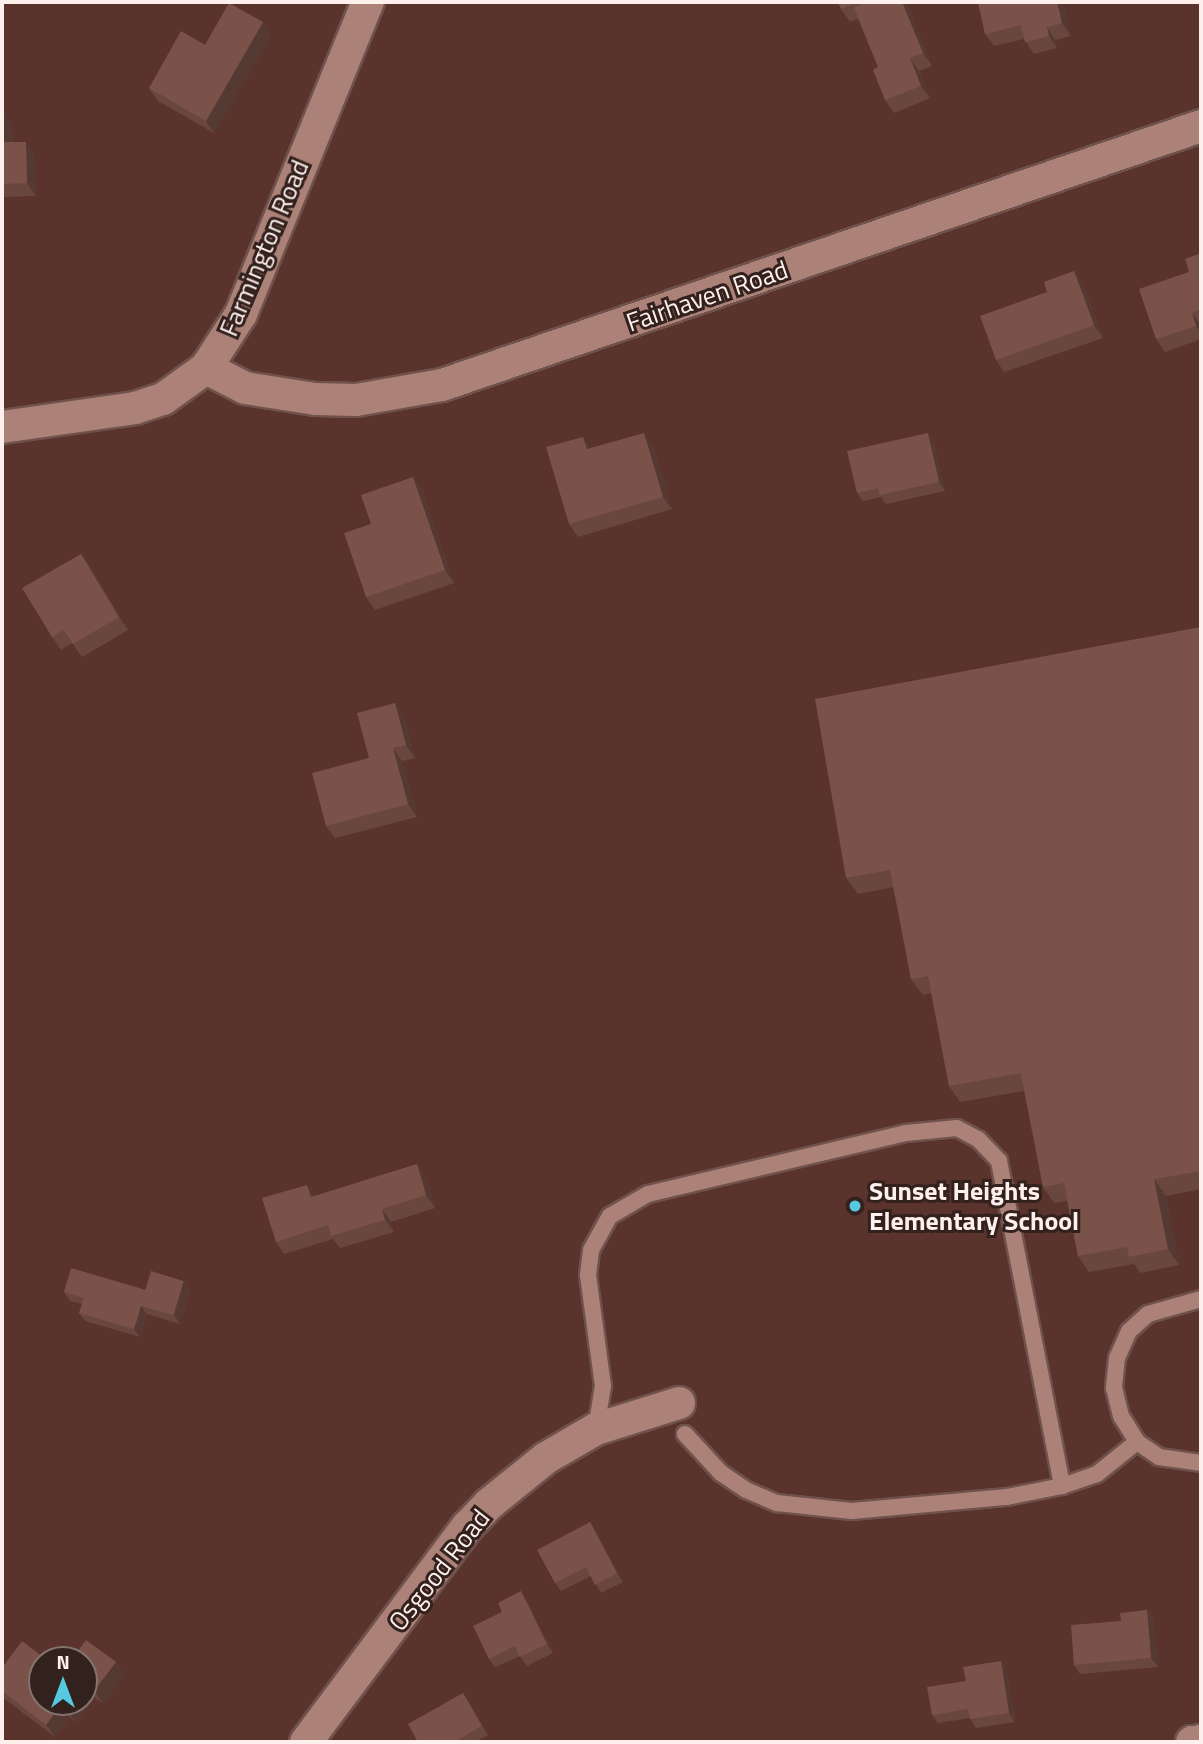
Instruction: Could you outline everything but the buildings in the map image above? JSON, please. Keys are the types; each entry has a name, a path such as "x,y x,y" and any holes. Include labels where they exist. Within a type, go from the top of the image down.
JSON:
{"street":[{"name":"Farmington Road","path":"2,427 135,408 163,399 206,368 241,314 368,2"},
{"name":"Fairhaven Road","path":"206,368 245,387 315,399 356,400 442,385 1201,126"},
{"name":"Osgood Road","path":"306,1742 467,1527 545,1458 596,1429 679,1403"},
{"path":"1192,1742 1201,1741"}],"lane":[{"path":"596,1429 603,1386 588,1275 598,1232 610,1216 648,1194 927,1129 957,1128 978,1139 999,1161 1062,1486"},
{"path":"1201,1299 1149,1314 1129,1332 1121,1349 1114,1388 1121,1416 1137,1441 1159,1457 1201,1463"},
{"path":"685,1434 721,1473 746,1490 777,1503 812,1510 915,1507 1062,1486 1097,1474 1137,1441"}],"place":[{"name":"Sunset Heights Elementary School","path":"855,1206"}]}
